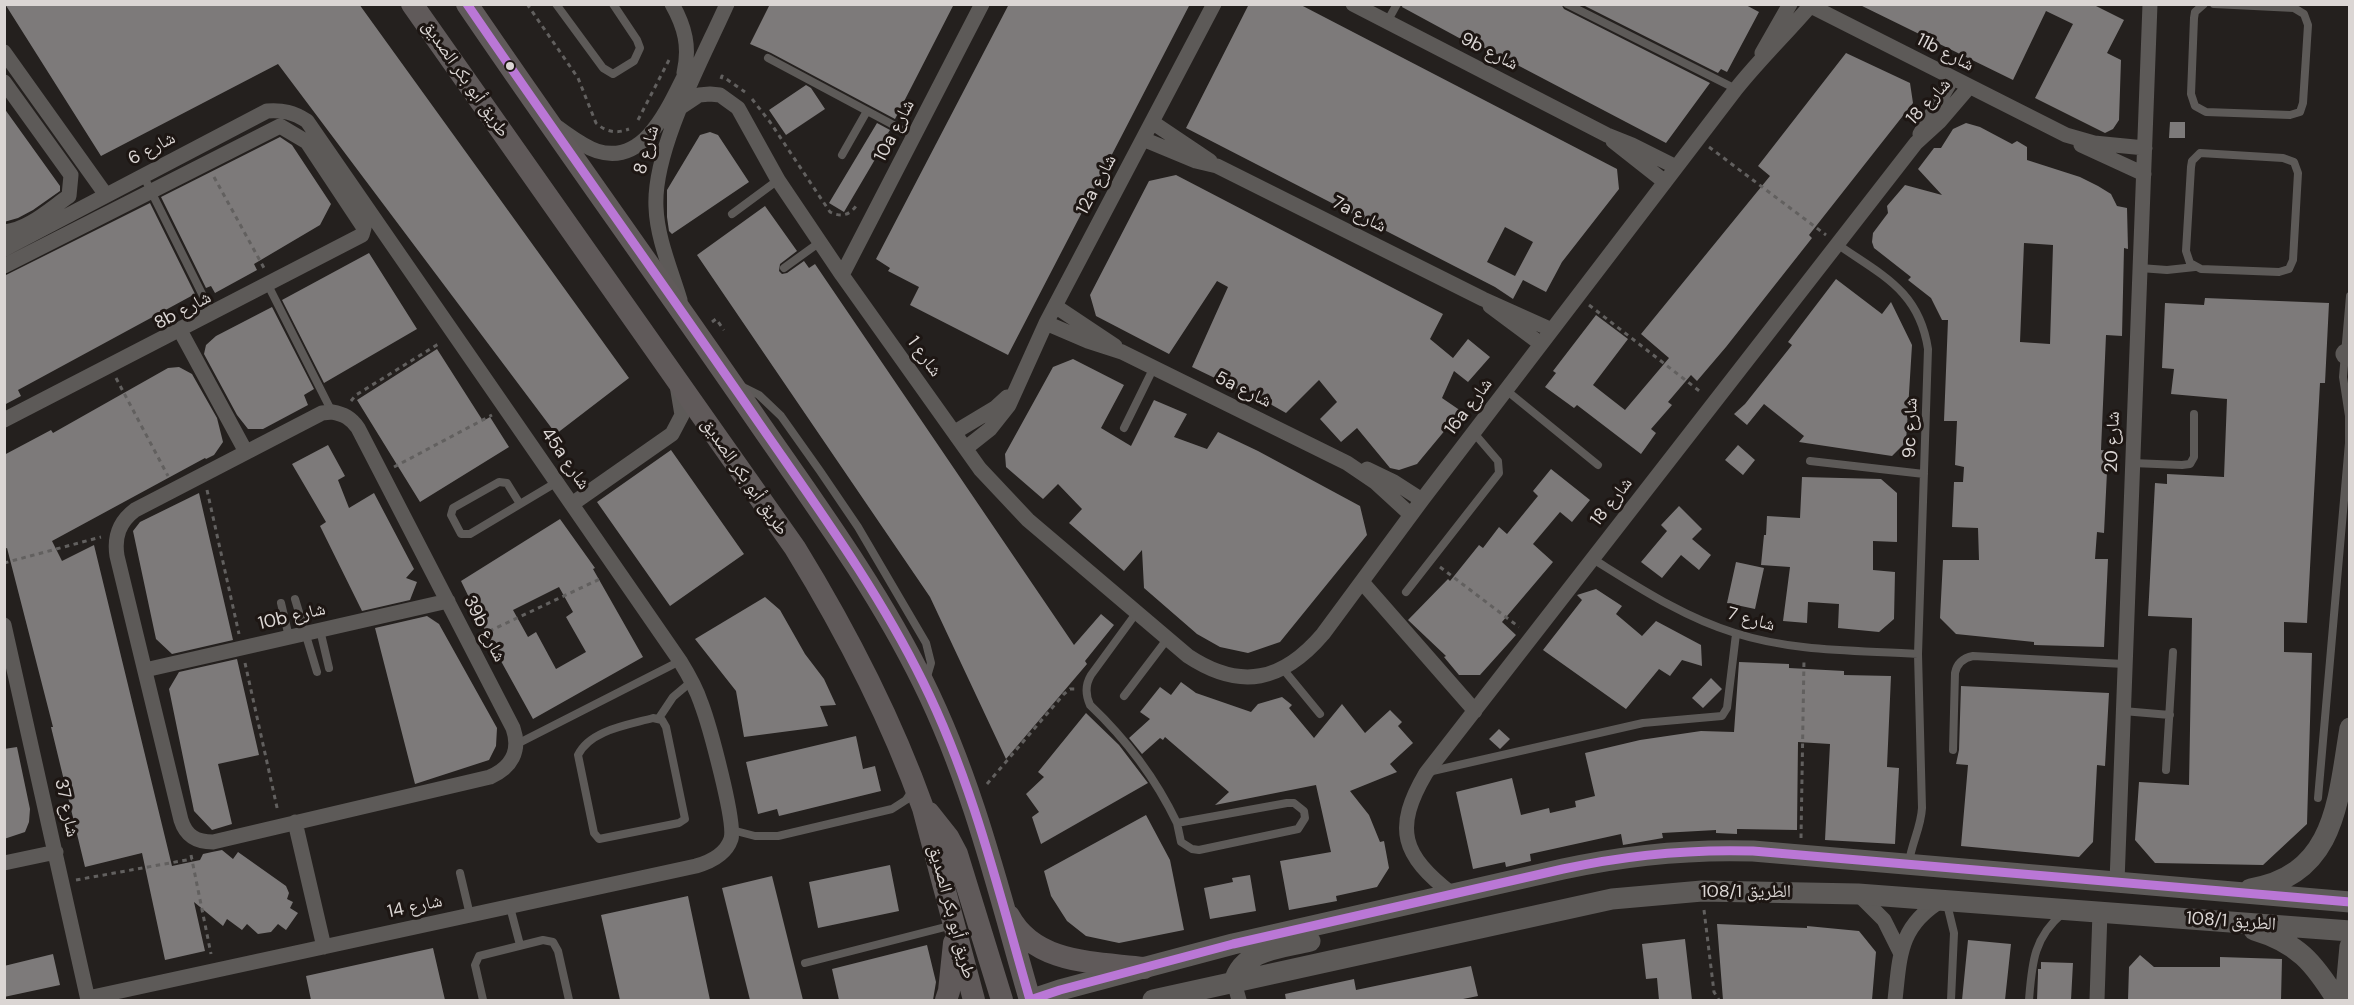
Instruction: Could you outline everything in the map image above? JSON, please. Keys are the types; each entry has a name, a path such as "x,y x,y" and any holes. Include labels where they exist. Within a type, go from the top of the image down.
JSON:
{"main road":[{"name":"طريق أبو بكر الصديق","path":"412,4 795,548 825,596 877,696 915,785 974,1000"},
{"path":"466,4 684,314 862,573 895,627 950,742 973,802 1030,1000"},
{"path":"923,808 943,830 957,854 1002,1000"},
{"path":"1001,898 1011,920 1025,938 1044,950 1065,958 1144,968"},
{"path":"946,1000 950,991 955,927"}],"street":[{"path":"672,4 681,19 687,38 688,56 683,78"},
{"name":"شارع 8","path":"547,121 596,150 611,153 626,151 640,144 652,134 725,4"},
{"name":"شارع 8","path":"684,314 658,226 655,193 657,176 681,107 725,4"},
{"name":"10a شارع","path":"842,275 982,4"},
{"name":"12a شارع","path":"966,448 997,422 1009,405 1046,323 1214,4"},
{"name":"9b شارع","path":"1353,4 1607,135 1676,167"},
{"name":"16a شارع","path":"1168,638 1206,668 1231,676 1258,676 1283,669 1306,654 1758,61 1790,4"},
{"name":"شارع 20","path":"2117,882 2150,4"},
{"name":"16a شارع","path":"1758,61 1781,40 1809,5"},
{"name":"11b شارع","path":"1809,5 2066,135 2100,155 2144,174"},
{"path":"4,52 106,195"},
{"name":"شارع 18","path":"1916,143 1929,116 1953,79"},
{"path":"4,82 70,175 69,196 30,223 13,231 4,232"},
{"name":"شارع 18","path":"1452,894 1423,870 1413,854 1408,836 1407,818 1411,800 1426,773 1916,143 1939,122 1969,87"},
{"name":"شارع 1","path":"681,107 699,95 720,95 730,100 738,108 778,180 842,275 995,486 1020,512 1168,638"},
{"name":"شارع 6","path":"4,249 267,111 281,110 295,113 307,121 316,133"},
{"name":"7a شارع","path":"1152,122 1194,148 1217,166 1483,299 1552,330"},
{"path":"4,266 280,126 307,142 363,228 362,235 270,284"},
{"name":"45a شارع","path":"316,133 692,681 707,724 732,830"},
{"name":"9b شارع","path":"1607,135 1627,154 1665,182"},
{"name":"11b شارع","path":"2066,135 2094,143 2145,148"},
{"name":"7a شارع","path":"1143,139 1196,161 1217,166"},
{"name":"8b شارع","path":"4,429 270,284 381,227"},
{"name":"7a شارع","path":"1483,299 1504,318 1541,344"},
{"name":"5a شارع","path":"1055,306 1100,334 1122,352"},
{"path":"4,420 213,315"},
{"name":"5a شارع","path":"1046,323 1088,341 1122,352 1154,367 1347,463 1389,479 1422,500"},
{"path":"182,334 246,452"},
{"path":"572,504 672,434 682,415 677,382"},
{"name":"12a شارع","path":"955,432 995,408 1017,385"},
{"path":"338,413 322,413 135,510 128,516 118,532 117,556 182,820 189,835 204,842 213,842 490,777 501,773 509,765 515,755 516,744"},
{"name":"39b شارع","path":"338,413 352,419 358,428 513,728 516,744"},
{"name":"5a شارع","path":"1347,463 1375,482 1411,515"},
{"path":"1362,582 1474,711"},
{"name":"10b شارع","path":"145,670 448,602"},
{"name":"شارع 37","path":"4,625 88,999"},
{"path":"2232,892 2275,883 2295,872 2312,858 2324,841 2333,821 2349,728"},
{"path":"295,822 324,947"},
{"name":"شارع 14","path":"88,999 707,863 725,849 731,840 732,830"},
{"name":"108/1 الطريق","path":"1030,1000 1233,944 1610,859 1658,853 1753,850 2349,902"},
{"path":"4,863 56,852"},
{"name":"108/1 الطريق","path":"1152,1000 1237,991 1612,899 1702,891 1858,894 2349,931"},
{"path":"1858,894 1884,920 1900,952"},
{"path":"1895,1000 1900,952 1905,936 1927,909 1943,900"},
{"path":"1237,991 1237,972 1251,957 1345,932 1359,926 1384,909"},
{"path":"2097,1000 2100,912"},
{"path":"2227,922 2259,932 2292,947 2307,957 2317,968 2337,1000"},
{"path":"2345,1000 2349,946"}],"lane":[{"path":"556,4 603,68 613,74 634,60 640,48 613,4"},
{"path":"1387,22 1397,4"},
{"path":"1567,4 1736,89"},
{"path":"2199,5 2194,18 2192,94 2195,106 2206,112 2290,116 2300,112 2303,103 2308,25 2304,14 2294,8 2214,4"},
{"path":"768,58 914,136"},
{"path":"842,155 867,111"},
{"path":"2140,268 2168,270 2195,267 2279,272 2289,269 2293,260 2298,173 2294,162 2283,158 2206,153 2195,156 2191,167 2186,251 2190,263 2195,267"},
{"path":"143,175 213,315"},
{"path":"732,214 778,180"},
{"path":"784,268 820,242"},
{"name":"9c شارع","path":"1837,244 1898,287 1910,300 1919,314 1928,349 1918,654 1922,808 1909,864"},
{"path":"270,284 338,413"},
{"path":"2318,798 2349,443 2349,416 2343,390 2348,355 2349,297"},
{"path":"1124,428 1154,367"},
{"path":"1506,390 1598,465"},
{"path":"2132,463 2190,464 2194,457 2194,414"},
{"path":"1406,592 1499,473 1498,461 1474,433"},
{"path":"1810,461 1924,474"},
{"path":"520,504 507,483 499,482 453,508 451,515 461,534 467,535 520,504 557,482"},
{"name":"شارع 7","path":"1593,559 1673,608 1736,634 1804,648 1918,654"},
{"path":"295,599 317,672"},
{"path":"281,603 289,637"},
{"path":"1137,612 1091,675 1085,690 1090,705 1116,730 1150,774 1176,823 1181,842 1186,847 1199,850 1292,831 1298,829 1305,818 1300,806 1287,803 1176,823"},
{"path":"320,630 328,668"},
{"path":"1426,773 1643,723 1722,716 1727,708 1736,634"},
{"path":"1124,696 1168,638"},
{"path":"2166,770 2173,652"},
{"path":"1953,750 1955,673 1962,659 1973,656 2124,664"},
{"path":"516,744 680,661"},
{"path":"1283,669 1320,714"},
{"path":"659,718 673,697 692,681"},
{"path":"2122,711 2170,715"},
{"path":"653,717 659,718 666,727 685,819 679,823 599,839 594,833 579,767 580,751 602,733 653,717"},
{"path":"732,830 755,836 778,836 892,809 906,800 915,785"},
{"path":"460,873 470,915"},
{"path":"1943,900 1954,933 1951,1000"},
{"path":"510,907 520,945"},
{"path":"2029,1000 2033,960 2038,945 2055,920 2066,910"},
{"path":"805,963 955,927"},
{"path":"483,1000 476,960 484,954 543,940 553,942 558,951 569,1000"}],"path":[{"path":"1698,138 1837,244"},
{"path":"207,163 270,284"},
{"path":"1578,297 1714,403"},
{"path":"716,319 724,330"},
{"path":"338,413 356,395 455,334"},
{"path":"113,371 175,490"},
{"path":"382,473 505,407"},
{"path":"4,562 118,532"},
{"path":"1431,560 1532,637"},
{"path":"468,641 618,570"},
{"path":"1801,855 1804,648"},
{"path":"973,802 1064,694 1070,689 1085,690"},
{"path":"189,835 215,971"},
{"path":"63,883 192,859"},
{"path":"1702,891 1714,992 1719,1000"}],"building":[{"path":"5,4 359,4 629,378 556,434 278,64 101,156"},
{"path":"770,4 954,4 895,119 750,44"},
{"path":"1009,4 1190,4 1008,355 910,305 919,287 888,271 890,268 876,259"},
{"path":"1249,4 1299,4 1617,169 1619,189 1562,262 1546,292 1523,280 1513,299 1495,287 1186,128","holes":["1505,227 1533,242 1515,276 1487,262"]},
{"path":"1403,4 1561,4 1564,9 1710,83 1666,143 1462,36 1461,39 1402,7"},
{"path":"1581,4 1744,4 1759,12 1727,72 1721,69 1718,73"},
{"path":"1858,4 2092,4 2124,20 2107,53 2121,60 2119,120 2113,129 2105,133 2035,98 2073,24 2046,11 2013,80"},
{"path":"1846,53 1910,83 1913,103 1809,235 1812,238 1726,347 1697,381 1691,375 1668,402 1672,405 1651,429 1656,433 1641,454 1577,405 1574,408 1545,387 1556,373 1553,371 1596,315 1628,339 1593,385 1625,410 1669,358 1641,334 1770,176 1758,166"},
{"path":"806,85 811,88 825,109 786,135 769,110"},
{"path":"4,108 60,186 60,191 33,210 4,222"},
{"path":"2170,122 2185,122 2185,138 2169,138"},
{"path":"877,123 890,130 888,133 890,134 844,212 829,203"},
{"path":"1966,123 1980,127 2012,144 2017,141 2027,147 2027,160 2080,177 2111,194 2117,206 2127,208 2128,249 2124,248 2122,336 2106,335 2101,450 2108,451 2104,533 2097,532 2095,559 2108,559 2104,647 2034,645 2034,642 1956,634 1940,618 1943,560 1979,560 1978,528 1952,527 1954,482 1963,482 1964,467 1955,465 1957,421 1944,421 1948,320 1942,320 1931,298 1908,280 1911,277 1874,248 1872,242 1873,233 1888,213 1887,206 1905,185 1942,195 1918,169 1934,148 1941,148 1953,129","holes":["2024,243 2053,245 2050,344 2020,342"]},
{"path":"710,132 718,135 749,182 672,234 669,231 667,217 667,190 700,135"},
{"path":"280,137 292,145 331,204 320,225 254,264 257,270 215,293 211,286 206,288 161,197"},
{"path":"1176,175 1443,314 1430,339 1453,358 1468,339 1490,357 1468,382 1454,371 1442,398 1461,411 1417,464 1399,470 1390,468 1357,428 1341,442 1320,419 1337,402 1319,380 1286,413 1249,392 1248,394 1192,367 1228,287 1217,281 1169,354 1096,316 1090,295 1149,181"},
{"path":"150,203 195,294 18,390 21,396 4,405 4,276"},
{"path":"765,206 797,251 780,264 779,271 782,274 787,273 804,261 809,268 815,264 1074,645 1101,614 1114,625 1085,661 1087,664 1006,759 930,597 697,255"},
{"path":"369,253 417,329 324,383 282,300"},
{"path":"1836,279 1882,314 1891,302 1912,345 1906,442 1892,456 1799,442 1804,436 1764,404 1747,425 1734,414 1745,404 1792,345 1788,342"},
{"path":"2205,298 2329,303 2325,383 2320,383 2307,623 2284,622 2284,652 2312,653 2307,824 2263,865 2155,863 2135,840 2139,782 2189,785 2192,618 2148,616 2155,483 2167,484 2167,474 2224,477 2227,399 2171,394 2174,369 2162,368 2165,303 2204,305"},
{"path":"272,307 314,389 304,395 308,405 263,429 248,429 237,415 204,354 206,345 216,336"},
{"path":"437,349 483,421 490,417 509,447 420,502 357,400"},
{"path":"1073,359 1124,385 1101,428 1131,446 1154,400 1187,414 1174,437 1207,449 1218,432 1360,506 1367,535 1280,642 1248,653 1220,647 1197,634 1144,588 1142,550 1124,571 1069,523 1082,509 1058,484 1043,499 1006,467 1005,454 1053,367"},
{"path":"179,367 192,374 217,418 223,442 214,455 52,541 62,561 94,545 172,866 200,860 203,854 222,850 233,859 238,852 286,886 289,893 287,899 293,902 290,908 298,913 286,930 278,924 271,932 258,934 247,924 242,930 227,919 223,926 194,902 205,951 165,960 142,853 85,867 51,727 53,727 7,548 4,549 4,455 51,430 53,433 168,368"},
{"path":"328,445 345,476 338,480 349,508 374,493 414,569 406,578 417,582 410,600 362,611 320,526 326,522 292,464"},
{"path":"1738,445 1755,460 1743,475 1725,460"},
{"path":"671,450 744,554 670,606 597,502"},
{"path":"1551,469 1590,500 1572,522 1560,512 1533,544 1553,562 1502,622 1516,635 1480,675 1459,675 1444,657 1446,656 1408,620 1448,579 1450,581 1479,545 1483,548 1499,527 1507,534 1538,496 1533,491"},
{"path":"1802,477 1881,479 1897,493 1897,542 1873,541 1873,570 1895,572 1894,619 1879,632 1838,628 1839,604 1808,602 1807,623 1783,621 1790,567 1761,565 1764,535 1766,535 1767,516 1800,518"},
{"path":"199,493 233,640 172,654 156,639 133,531 140,522"},
{"path":"1679,506 1702,529 1692,539 1711,555 1699,570 1681,555 1662,578 1641,562 1667,531 1661,525"},
{"path":"560,519 595,568 593,569 643,657 533,719 491,643 461,581","holes":["559,587 573,612 566,617 586,652 556,669 536,632 528,637 513,610"]},
{"path":"1736,562 1764,568 1755,609 1727,603"},
{"path":"1596,589 1622,606 1616,614 1642,636 1656,621 1701,645 1702,666 1682,660 1670,676 1659,669 1626,709 1543,650 1582,600 1577,595"},
{"path":"765,597 780,610 805,654 824,679 836,705 820,706 828,726 744,737 736,691 695,639"},
{"path":"427,616 439,624 497,728 496,746 489,760 415,784 375,628"},
{"path":"237,659 259,755 218,764 232,824 212,830 194,811 169,689 179,672"},
{"path":"1739,662 1789,664 1789,668 1844,671 1844,675 1891,676 1887,767 1899,768 1895,844 1825,840 1830,744 1798,742 1797,830 1737,829 1737,834 1716,833 1716,830 1662,833 1663,838 1623,845 1621,834 1530,854 1531,861 1506,867 1505,862 1473,869 1456,792 1512,778 1521,815 1549,808 1550,813 1576,807 1575,801 1595,796 1585,753 1640,740 1701,731 1734,732"},
{"path":"1711,678 1722,689 1703,708 1692,698"},
{"path":"1181,682 1196,693 1251,712 1258,704 1282,697 1292,705 1289,708 1314,738 1342,704 1365,733 1390,710 1402,722 1398,726 1413,743 1390,764 1397,772 1350,791 1369,815 1380,842 1384,841 1389,868 1377,887 1336,896 1337,901 1289,910 1280,861 1331,852 1316,785 1215,805 1229,792 1165,737 1163,740 1160,738 1142,754 1129,738 1150,719 1140,712 1160,687 1171,695"},
{"path":"1961,686 2109,693 2105,766 2097,765 2093,842 2079,857 1961,846 1968,765 1956,764 1959,750"},
{"path":"1086,713 1119,745 1148,783 1041,844 1032,817 1039,812 1026,794 1044,777 1038,772"},
{"path":"1499,729 1510,739 1500,749 1489,739"},
{"path":"856,736 863,769 875,766 881,791 779,816 777,809 758,814 746,762"},
{"path":"17,747 30,809 29,822 25,832 4,839 4,749"},
{"path":"1146,815 1170,860 1184,930 1119,943 1086,936 1067,921 1051,896 1044,871"},
{"path":"890,865 899,911 818,928 809,882"},
{"path":"1250,875 1256,911 1210,919 1204,888 1233,882 1232,878"},
{"path":"772,876 803,1000 750,1000 722,888"},
{"path":"688,896 710,1000 620,1000 601,915"},
{"path":"1717,924 1807,928 1807,926 1859,931 1876,952 1872,1000 1723,1000"},
{"path":"1685,939 1692,1000 1659,1000 1657,978 1646,979 1642,944"},
{"path":"1968,940 2011,944 2005,1000 1962,1000"},
{"path":"927,945 936,982 933,1000 839,1000 832,969"},
{"path":"433,948 445,1000 311,1000 306,976"},
{"path":"53,954 60,985 4,997 4,966"},
{"path":"2140,955 2154,967 2220,967 2220,957 2282,959 2281,1000 2128,1000 2129,967"},
{"path":"2041,962 2073,963 2071,1000 2037,1000 2038,969 2041,969"},
{"path":"1471,966 1478,996 1458,1000 1286,1000 1285,994 1354,979 1356,990"}],"transit line":[{"path":"467,4 825,518 887,615 941,720 971,799 1030,1000 1233,944 1563,869 1611,860 1681,852 1753,851 2350,902"}]}
